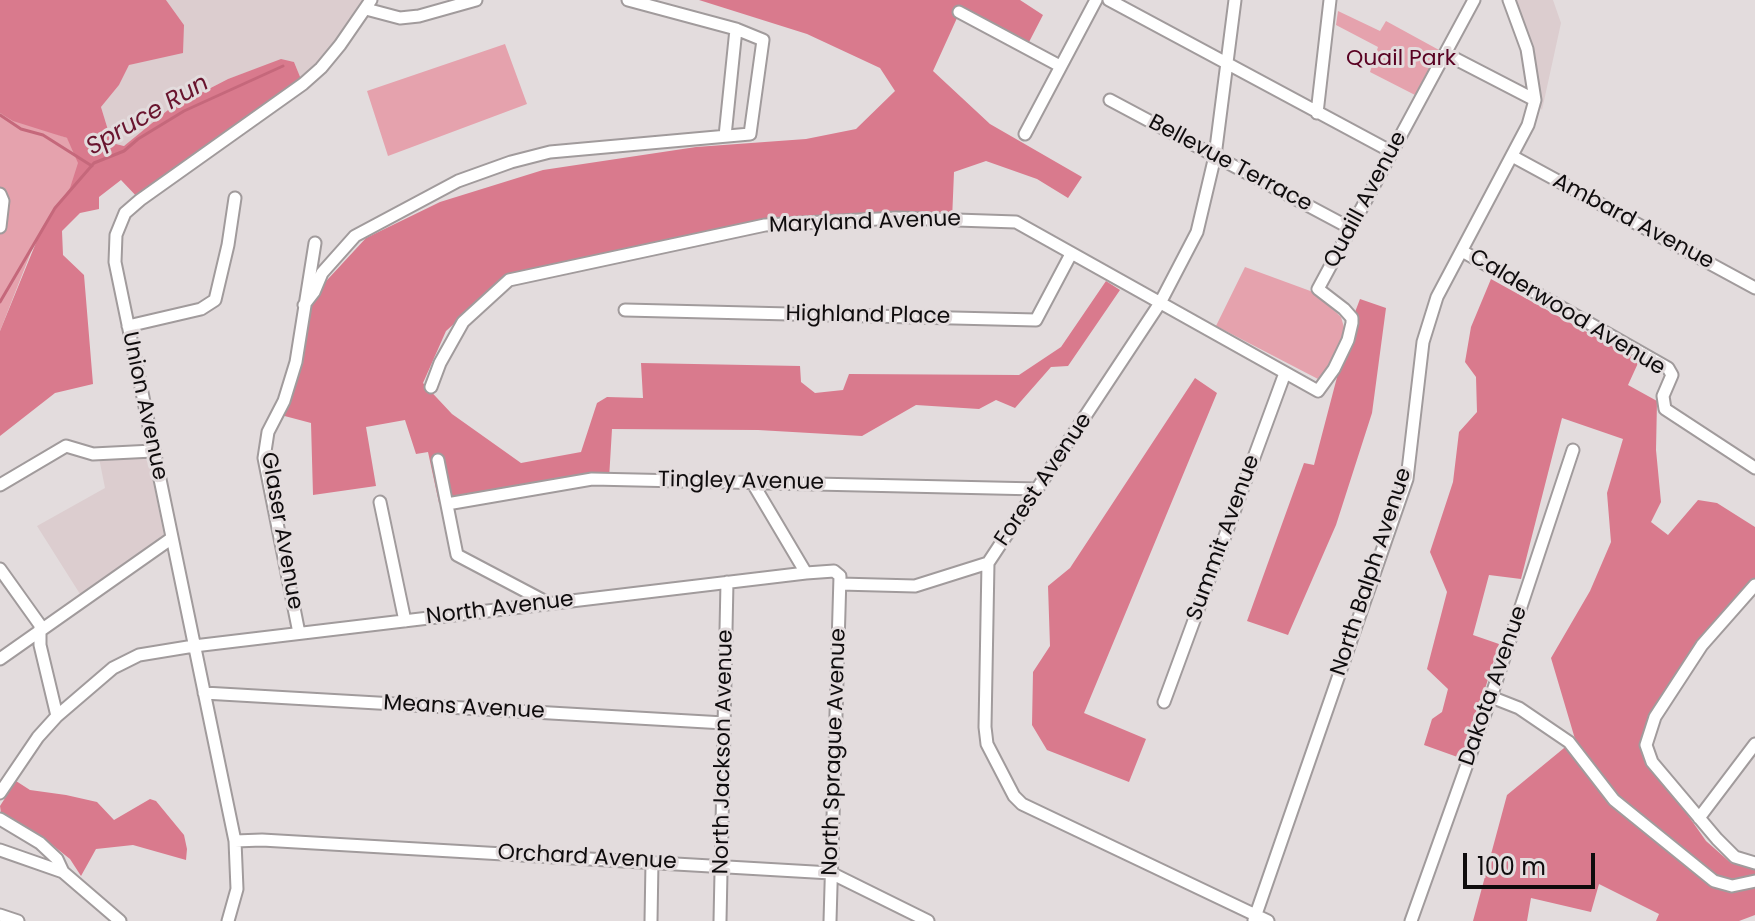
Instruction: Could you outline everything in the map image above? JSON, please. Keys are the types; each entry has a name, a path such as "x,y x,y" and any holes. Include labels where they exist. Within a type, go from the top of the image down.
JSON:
{"street":[{"path":"368,5 400,18 419,16 476,0"},
{"path":"304,305 330,262 355,236 458,181 550,152 750,134 763,40 736,29 628,0"},
{"path":"1025,134 1096,0"},
{"path":"1109,0 1392,152"},
{"name":"Forest Avenue","path":"1235,0 1215,156 1197,232 1160,303 988,563 985,736 1014,796 1022,804 1259,919"},
{"path":"1317,113 1330,0"},
{"name":"Quaill Avenue","path":"1318,391 1334,369 1348,340 1352,318 1318,289 1474,0"},
{"name":"North Balph Avenue","path":"1259,919 1407,479 1423,342 1437,297 1528,125 1535,100 1527,49 1509,0"},
{"name":"Union Avenue","path":"228,921 237,889 235,841 128,326 114,250 116,235 125,213 140,200 303,84 331,57 368,5"},
{"path":"959,12 1060,66"},
{"path":"725,136 736,29"},
{"path":"1446,54 1535,100"},
{"name":"Bellevue Terrace","path":"1110,100 1350,228"},
{"name":"Ambard Avenue","path":"1512,156 1755,288"},
{"path":"0,194 3,201 0,227"},
{"path":"128,326 201,309 215,300 235,198"},
{"name":"Maryland Avenue","path":"431,387 440,363 463,322 509,280 765,225 897,218 1016,222 1318,391"},
{"name":"Glaser Avenue","path":"299,633 264,458 268,432 284,401 296,362 315,243"},
{"name":"Calderwood Avenue","path":"1462,251 1668,368 1672,375 1663,396 1665,409 1755,468"},
{"name":"Highland Place","path":"625,310 1036,320 1071,254"},
{"name":"Summit Avenue","path":"1164,702 1285,373"},
{"path":"0,485 66,446 93,454 153,451"},
{"name":"Dakota Avenue","path":"1411,921 1491,697 1573,450"},
{"path":"438,460 457,555 548,604"},
{"name":"Tingley Avenue","path":"447,504 592,479 1038,489"},
{"path":"752,482 806,573"},
{"path":"380,502 405,621"},
{"path":"0,659 172,538"},
{"path":"840,584 915,586 988,563"},
{"path":"0,569 40,625 40,645 57,716"},
{"name":"North Avenue","path":"0,793 38,737 57,716 129,658 194,646 806,573 834,571 840,576 840,584"},
{"name":"North Jackson Avenue","path":"720,921 727,582"},
{"name":"North Sprague Avenue","path":"830,921 840,584"},
{"path":"1755,585 1702,645 1655,717 1646,745 1652,762 1735,857 1755,863"},
{"name":"Means Avenue","path":"204,693 724,723"},
{"path":"1491,697 1519,708 1569,742 1625,810 1714,881 1732,886 1755,881"},
{"path":"1699,818 1755,744"},
{"path":"0,819 47,848 63,872"},
{"name":"Orchard Avenue","path":"235,841 831,873 928,921"},
{"path":"0,850 63,872 120,921"},
{"path":"651,921 652,862"},
{"path":"0,915 18,921"}],"shaded area":[{"path":"0,0 166,0 184,25 183,53 129,65 119,85 101,107 112,143 124,146 168,110 228,79 281,59 294,62 303,84 140,200 121,180 99,197 99,209 80,213 62,231 63,255 84,275 93,384 55,393 0,436 0,331 42,228 70,188 78,163 67,138 13,121 0,113"},
{"path":"166,0 371,0 303,84 294,62 281,60 228,79 168,110 125,146 112,143 101,107 119,85 129,65 184,25"},
{"path":"699,0 1020,0 1043,15 1029,42 962,7 933,71 990,124 1082,177 1068,198 1037,179 986,161 954,172 952,220 765,225 505,278 446,331 423,383 452,414 521,463 581,452 597,403 607,397 643,398 641,363 800,366 801,382 815,393 843,390 849,374 1019,375 1061,347 1106,281 1120,290 1068,366 1051,367 1015,408 996,400 979,409 916,405 862,436 758,430 612,429 609,479 447,504 439,503 428,452 416,454 405,420 366,427 376,486 313,495 311,423 277,414 284,401 304,305 366,238 440,202 543,170 696,147 806,139 856,129 895,91 880,68 807,34"},
{"path":"1509,0 1553,0 1561,23 1542,110 1535,100"},
{"path":"1491,279 1639,361 1628,385 1657,401 1656,450 1661,502 1651,522 1668,535 1698,500 1717,503 1755,527 1755,580 1700,641 1643,751 1706,841 1731,863 1755,868 1755,915 1739,921 1656,921 1659,914 1599,884 1591,912 1531,898 1527,921 1473,921 1507,795 1575,739 1551,658 1590,591 1611,542 1607,493 1623,439 1562,418 1521,579 1489,575 1473,635 1499,644 1463,759 1424,745 1432,719 1442,712 1448,689 1427,669 1447,592 1430,552 1453,482 1459,432 1477,412 1476,377 1465,362 1471,327"},
{"path":"1360,299 1386,308 1372,413 1336,525 1288,635 1247,621 1304,463 1314,465"},
{"path":"1195,378 1217,393 1084,713 1146,739 1129,782 1047,750 1032,725 1033,672 1050,646 1048,586 1070,568"},
{"path":"148,455 164,536 80,594 37,526 105,488 99,458"},
{"path":"16,781 30,790 97,802 114,820 150,799 156,801 184,835 186,860 133,845 96,849 81,876 70,859 46,840 1,813 0,806"}],"green space":[{"name":"Quail Park","path":"1338,11 1380,31 1386,21 1439,50 1415,95 1370,72 1378,47 1336,25"},
{"path":"505,44 527,104 388,156 367,91"},
{"path":"0,113 67,138 103,159 55,208 37,237 0,331"},
{"path":"1245,267 1324,296 1327,304 1341,317 1346,334 1332,367 1318,379 1216,326"}],"waterway":[{"name":"Spruce Run","path":"0,302 55,208 94,163 124,151 184,111 283,66"},
{"path":"0,115 21,129 43,135 92,166"}]}
